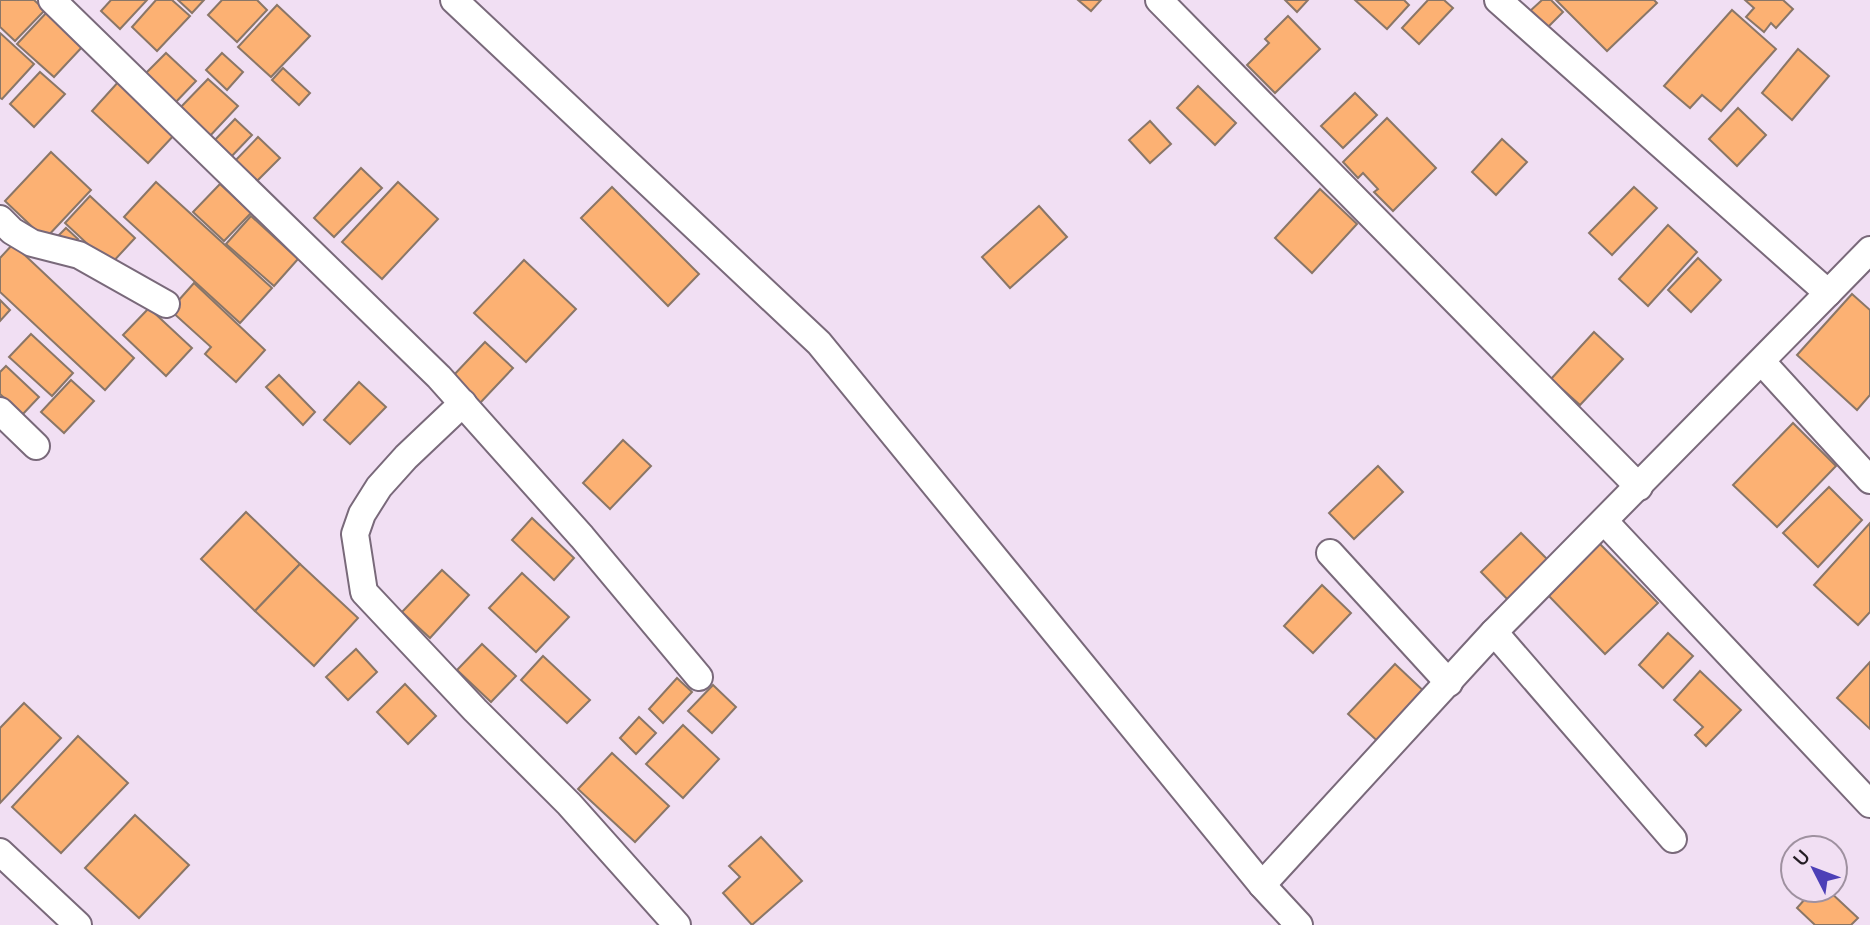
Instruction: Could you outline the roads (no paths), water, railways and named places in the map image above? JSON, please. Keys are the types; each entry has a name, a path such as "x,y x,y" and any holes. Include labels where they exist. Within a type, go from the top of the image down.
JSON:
{"street":[{"path":"52,0 439,377 582,537 699,677"},
{"path":"454,0 819,343 1262,885 1299,925"},
{"path":"1159,0 1639,487"},
{"path":"1498,0 1828,293"},
{"path":"0,219 12,231 32,243 79,255 166,304"},
{"path":"1262,885 1494,632 1870,250"},
{"path":"1762,362 1870,480"},
{"path":"463,403 397,467 379,487 362,514 355,534 365,592 475,710 569,804 677,925"},
{"path":"0,411 36,446"},
{"path":"1605,522 1870,804"},
{"path":"1330,553 1449,682"},
{"path":"1494,632 1673,839"},
{"path":"0,852 78,925"}]}
